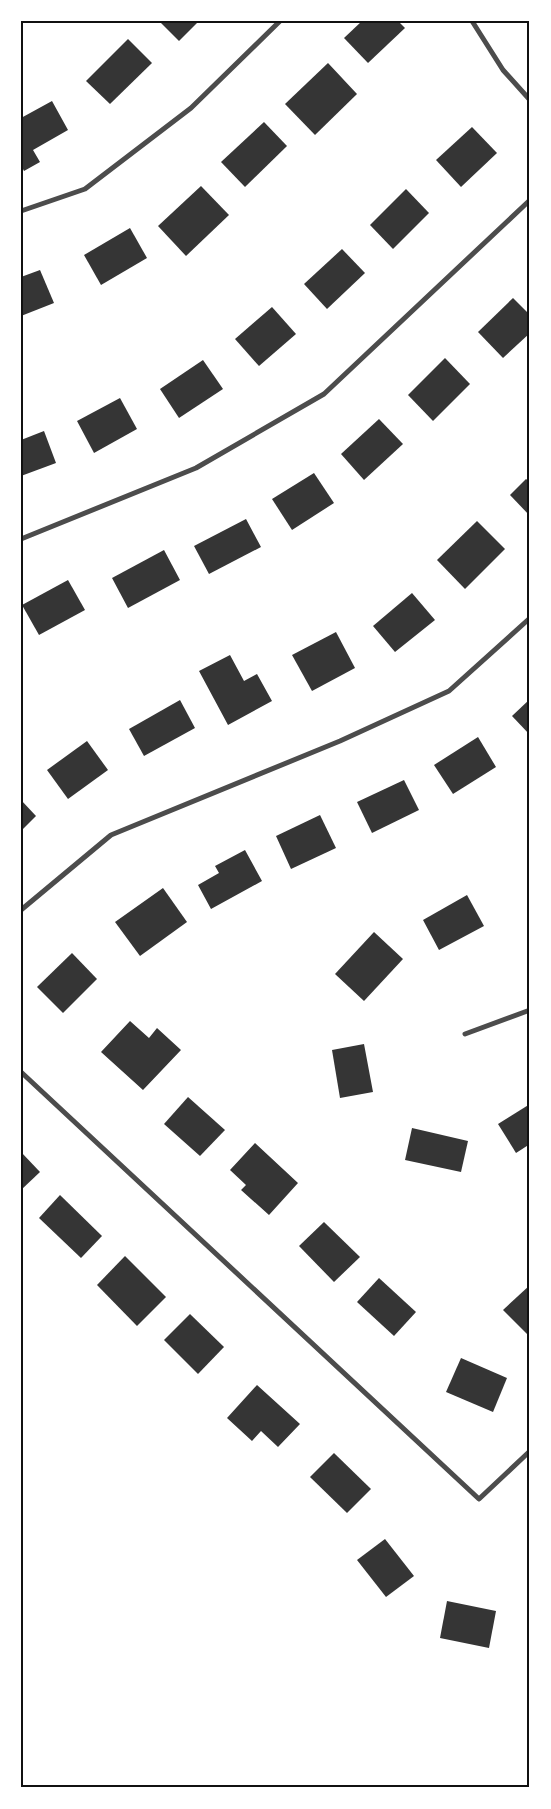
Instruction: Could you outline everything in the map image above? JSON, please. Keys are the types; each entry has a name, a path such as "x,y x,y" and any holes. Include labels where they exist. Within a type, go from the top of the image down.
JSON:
{"street":[{"path":"21,211 85,189 191,108 280,21"},
{"path":"472,21 502,70 530,100"},
{"path":"21,539 196,468 324,394 530,200"},
{"path":"21,910 111,835 340,741 449,690 530,618"},
{"path":"465,1034 530,1010"},
{"path":"21,1072 479,1499 530,1451"}],"building":[{"path":"159,21 199,21 179,41"},
{"path":"362,21 398,21 405,28 368,63 344,38"},
{"path":"128,39 152,63 110,104 86,81"},
{"path":"328,63 357,94 315,135 285,104"},
{"path":"52,101 68,130 33,150 40,162 24,171 21,165 21,118"},
{"path":"264,122 287,146 245,187 221,162"},
{"path":"472,127 497,153 461,187 436,160"},
{"path":"201,186 229,215 186,256 158,226"},
{"path":"406,189 429,213 393,249 370,225"},
{"path":"130,228 147,258 101,285 84,255"},
{"path":"342,249 365,273 327,309 304,284"},
{"path":"40,270 54,303 21,316 21,277"},
{"path":"513,298 530,315 530,333 503,358 478,332"},
{"path":"272,307 296,334 259,366 235,339"},
{"path":"445,358 470,384 433,421 408,395"},
{"path":"203,360 223,389 179,418 160,389"},
{"path":"120,398 137,429 94,453 77,421"},
{"path":"379,419 403,444 364,480 341,454"},
{"path":"44,431 56,463 21,476 21,440"},
{"path":"314,473 334,503 292,530 272,499"},
{"path":"526,479 530,482 530,516 510,495"},
{"path":"246,519 261,547 209,574 194,546"},
{"path":"477,521 505,549 465,589 437,560"},
{"path":"164,550 180,580 128,608 112,578"},
{"path":"68,580 85,610 39,635 22,605"},
{"path":"412,593 435,620 395,652 373,626"},
{"path":"336,632 355,668 312,691 292,655"},
{"path":"230,655 244,681 257,674 272,701 228,725 199,671"},
{"path":"530,699 530,735 512,716"},
{"path":"180,700 195,728 144,756 129,729"},
{"path":"478,737 496,767 453,794 434,765"},
{"path":"87,741 108,770 68,799 47,770"},
{"path":"404,780 419,810 372,833 357,802"},
{"path":"21,800 36,816 21,831"},
{"path":"320,815 336,848 291,869 276,836"},
{"path":"245,850 262,881 211,909 198,885 219,873 215,866"},
{"path":"163,888 187,922 140,956 115,922"},
{"path":"467,895 484,926 439,950 423,920"},
{"path":"374,932 403,959 364,1001 335,974"},
{"path":"72,953 97,979 63,1013 37,987"},
{"path":"130,1021 149,1038 157,1028 181,1050 143,1090 101,1052"},
{"path":"364,1044 373,1092 340,1098 332,1050"},
{"path":"188,1097 225,1130 200,1156 164,1124"},
{"path":"530,1104 530,1144 516,1153 498,1124"},
{"path":"412,1128 468,1141 461,1172 405,1160"},
{"path":"255,1143 298,1183 269,1215 241,1190 246,1185 230,1170"},
{"path":"21,1152 40,1172 21,1190"},
{"path":"60,1195 102,1236 81,1258 39,1218"},
{"path":"324,1222 360,1257 334,1282 299,1246"},
{"path":"125,1256 166,1297 137,1326 97,1285"},
{"path":"379,1278 416,1312 394,1336 357,1302"},
{"path":"530,1285 530,1337 503,1310"},
{"path":"190,1314 224,1347 198,1374 164,1340"},
{"path":"461,1358 507,1378 493,1412 446,1392"},
{"path":"257,1385 300,1424 278,1447 261,1431 252,1441 227,1418"},
{"path":"334,1453 371,1489 347,1513 310,1477"},
{"path":"385,1539 414,1576 386,1597 357,1560"},
{"path":"447,1601 496,1611 489,1648 440,1638"}]}
